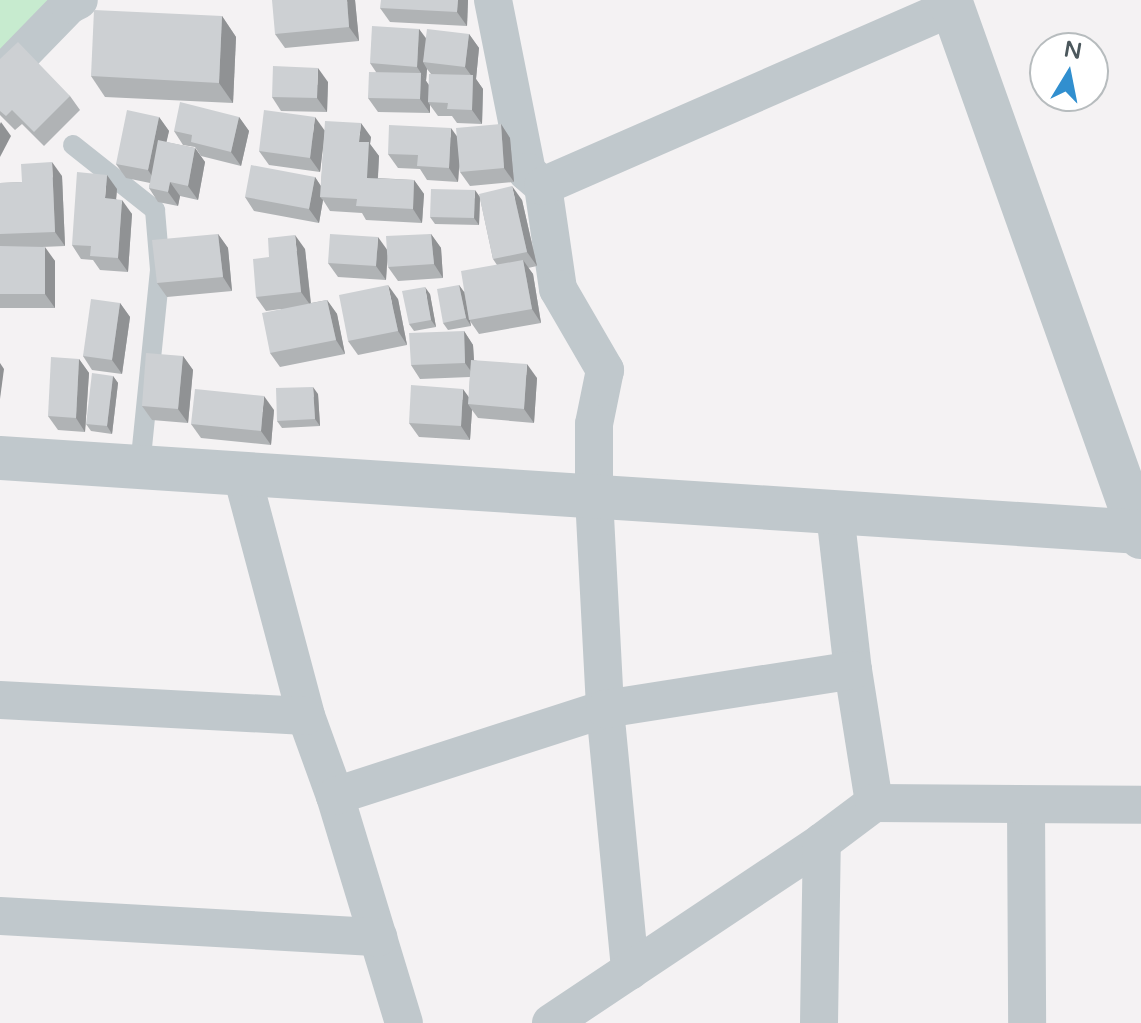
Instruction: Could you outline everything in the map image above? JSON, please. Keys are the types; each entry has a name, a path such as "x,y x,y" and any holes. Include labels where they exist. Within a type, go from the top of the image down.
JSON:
{"street":[{"path":"0,76 69,5 79,0"},
{"path":"493,0 527,172 543,186 558,289 605,370 594,424 594,497 605,709 630,971"},
{"path":"0,458 1140,533 951,4 543,186"},
{"path":"242,475 306,716 335,796 404,1023"},
{"path":"835,513 853,670 874,803"},
{"path":"335,796 605,709 853,670"},
{"path":"0,700 306,716"},
{"path":"551,1023 822,842 874,803 1141,805"},
{"path":"1026,806 1027,1023"},
{"path":"819,1023 822,842"},
{"path":"0,916 378,937"}],"lane":[{"path":"73,145 155,210 160,270 140,468"}],"green space":[{"path":"0,0 65,0 0,67"}],"building":[{"path":"272,0 347,0 349,27 275,34"},
{"path":"381,0 458,0 457,12 380,8"},
{"path":"94,10 222,16 219,83 91,76"},
{"path":"372,26 419,29 417,67 370,63"},
{"path":"427,29 469,34 465,67 423,62"},
{"path":"18,42 70,96 34,132 12,110 6,116 0,111 0,59"},
{"path":"273,66 318,68 317,98 272,97"},
{"path":"369,72 421,73 420,99 368,98"},
{"path":"429,74 473,75 472,110 447,109 448,103 428,102"},
{"path":"180,102 239,117 231,152 191,142 192,135 174,131"},
{"path":"127,110 159,117 148,170 116,164"},
{"path":"264,110 315,117 310,158 259,151"},
{"path":"325,121 361,123 359,142 369,142 367,178 414,180 413,209 356,206 357,199 320,197"},
{"path":"501,124 504,168 460,172 456,128"},
{"path":"389,125 451,128 449,168 417,166 418,155 388,154"},
{"path":"158,140 195,148 188,186 170,182 168,192 149,188"},
{"path":"52,162 55,232 0,234 0,183 22,182 21,164"},
{"path":"251,165 315,177 309,209 245,197"},
{"path":"77,172 107,175 105,198 122,200 118,258 90,256 91,246 72,245"},
{"path":"512,186 527,252 493,259 479,194"},
{"path":"431,189 475,190 474,218 430,217"},
{"path":"218,234 223,277 157,283 152,240"},
{"path":"330,234 378,237 376,266 328,263"},
{"path":"431,234 434,264 388,267 386,236"},
{"path":"295,235 301,292 256,297 253,259 269,257 268,238"},
{"path":"0,246 45,247 45,294 0,294"},
{"path":"523,260 532,309 469,320 461,271"},
{"path":"388,285 398,331 348,341 339,295"},
{"path":"459,285 466,318 443,323 437,289"},
{"path":"425,287 431,320 409,324 402,291"},
{"path":"91,299 120,303 112,360 83,356"},
{"path":"327,300 336,340 270,353 262,313"},
{"path":"464,331 465,363 411,365 409,333"},
{"path":"146,353 183,356 178,409 142,406"},
{"path":"51,357 79,359 76,418 48,416"},
{"path":"471,360 527,364 524,409 468,404"},
{"path":"92,373 113,376 107,426 86,424"},
{"path":"411,385 463,389 461,426 409,423"},
{"path":"313,387 315,419 277,421 276,388"},
{"path":"195,389 264,396 261,431 191,424"}]}
